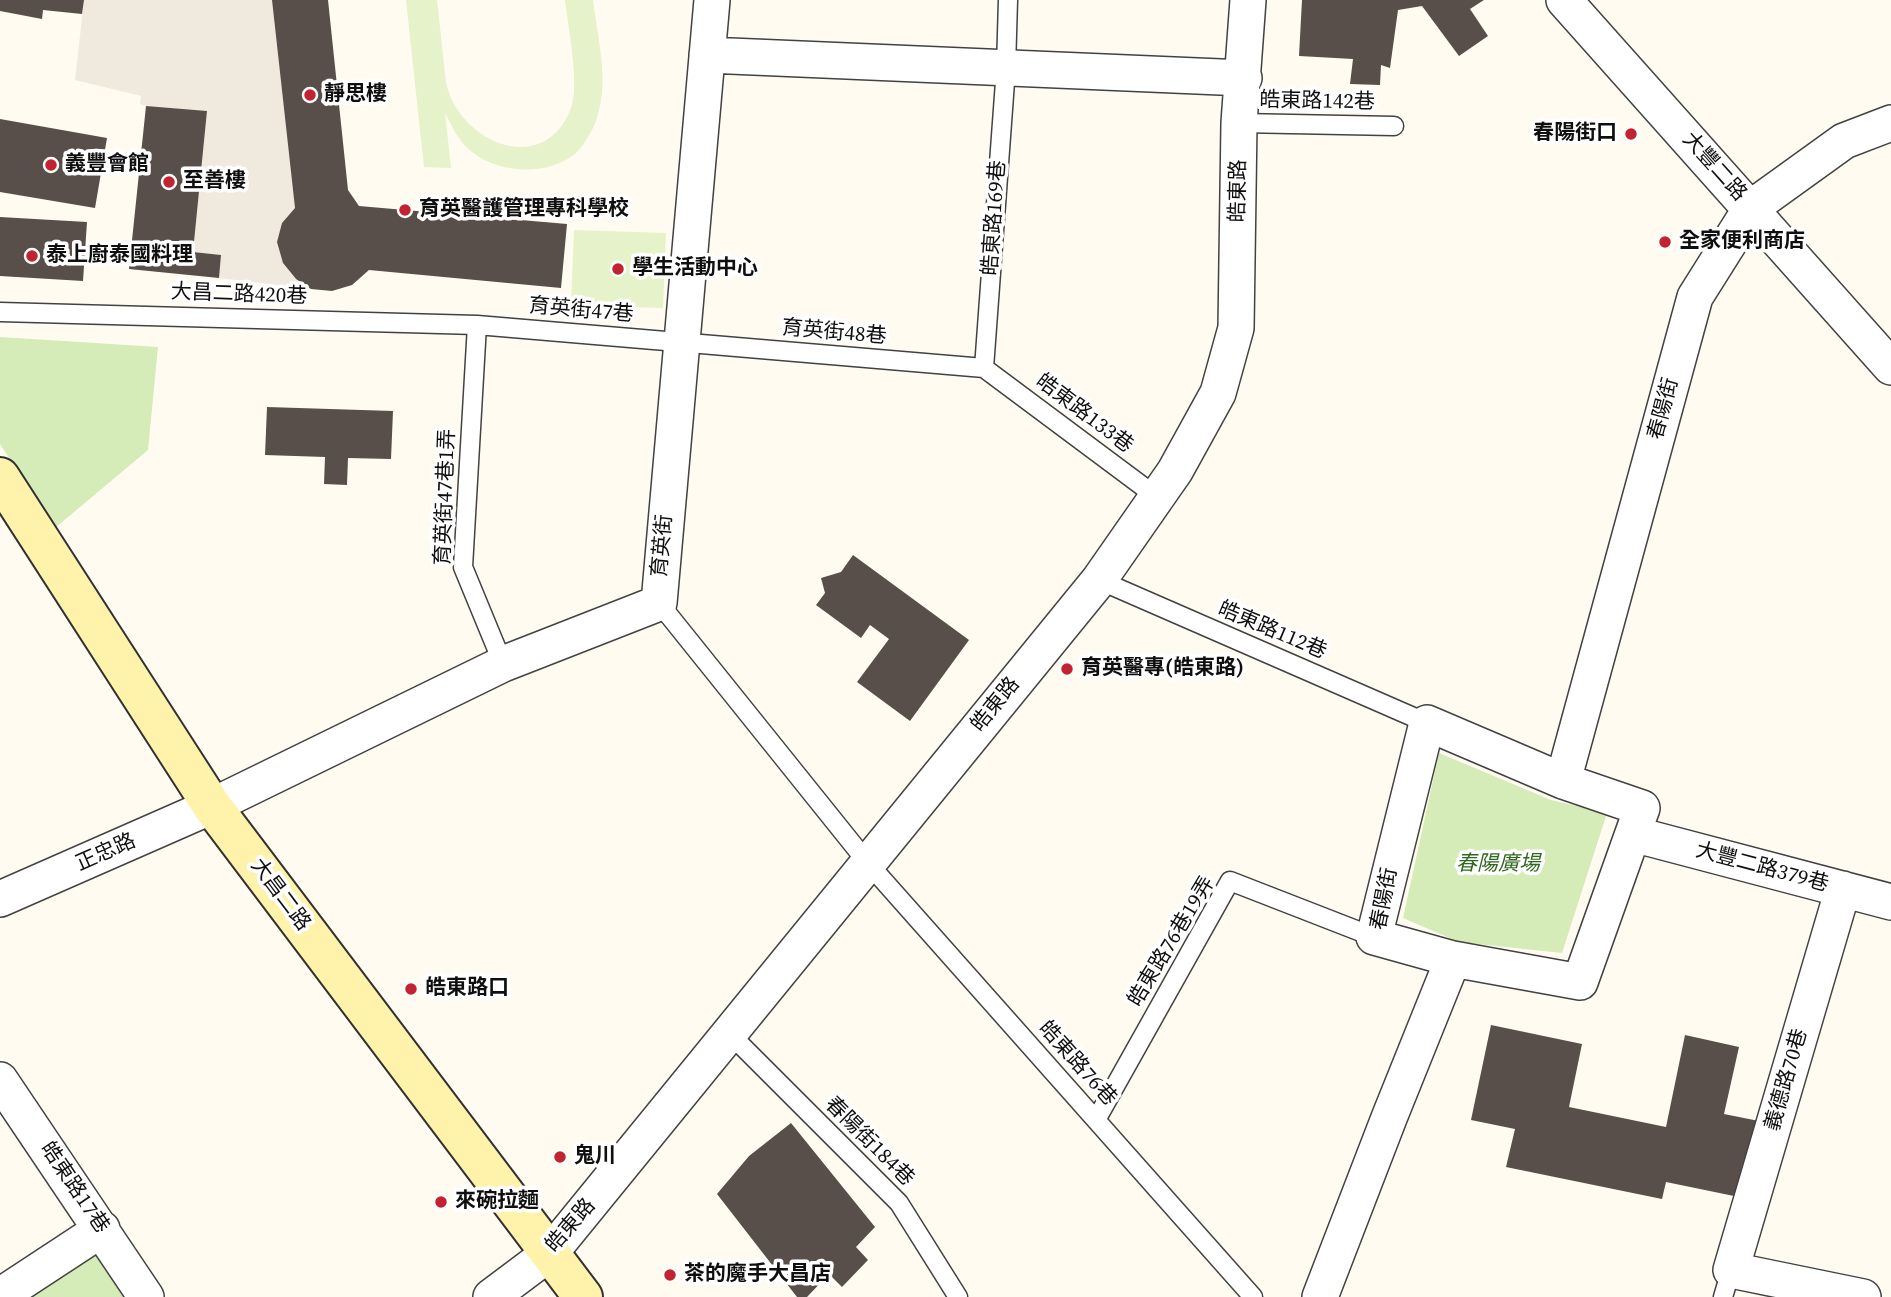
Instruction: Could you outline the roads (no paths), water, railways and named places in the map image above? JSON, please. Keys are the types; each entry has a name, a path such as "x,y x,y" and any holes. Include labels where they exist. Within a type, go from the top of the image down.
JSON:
{"street":[{"name":"育英街","path":"212,806 503,664 659,603 712,0"},
{"name":"皓東路","path":"491,1297 551,1252 1099,580 1175,471 1218,393 1236,328 1239,123 1248,0"},
{"name":"大豐二路","path":"1564,0 1891,366"},
{"path":"707,55 1244,78"},
{"name":"春陽街","path":"1563,781 1695,297 1751,208 1844,141 1891,123"},
{"name":"大昌二路","path":"0,477 212,806 583,1297"},
{"name":"春陽街","path":"1427,723 1563,781 1642,808 1580,982 1453,959 1374,937 1427,723"},
{"name":"正忠路","path":"0,899 212,806"},
{"name":"大豐二路379巷","path":"1633,834 1891,902"},
{"name":"義德路70巷","path":"1727,1283 1843,890"},
{"path":"1320,1297 1388,1118 1453,959"},
{"name":"皓東路17巷","path":"0,1080 146,1297"},
{"path":"0,1296 102,1229"},
{"path":"1727,1283 1863,1297"}],"lane":[{"name":"皓東路169巷","path":"984,368 1009,0"},
{"name":"皓東路142巷","path":"1239,123 1394,126"},
{"name":"大昌二路420巷","path":"0,312 477,324"},
{"name":"育英街47巷","path":"477,324 681,343"},
{"name":"育英街47巷1弄","path":"477,324 463,567 503,664"},
{"name":"育英街48巷","path":"681,343 984,368"},
{"name":"皓東路133巷","path":"984,368 1157,496"},
{"name":"皓東路112巷","path":"1099,580 1427,723"},
{"name":"皓東路76巷","path":"659,603 867,862 1253,1297"},
{"name":"皓東路76巷19弄","path":"1096,1119 1230,881 1374,937"},
{"name":"春陽街184巷","path":"729,1033 899,1203 958,1297"}],"place":[{"name":"靜思樓","path":"310,95"},
{"name":"春陽街口","path":"1631,134"},
{"name":"義豐會館","path":"51,165"},
{"name":"至善樓","path":"169,182"},
{"name":"育英醫護管理專科學校","path":"405,210"},
{"name":"全家便利商店","path":"1665,242"},
{"name":"泰上廚泰國料理","path":"32,256"},
{"name":"學生活動中心","path":"618,269"},
{"name":"育英醫專(皓東路)","path":"1067,669"},
{"name":"皓東路口","path":"411,989"},
{"name":"鬼川","path":"560,1157"},
{"name":"來碗拉麵","path":"441,1202"},
{"name":"茶的魔手大昌店","path":"670,1275"}],"park label":[{"name":"春陽廣場","path":"1498,865"}]}
